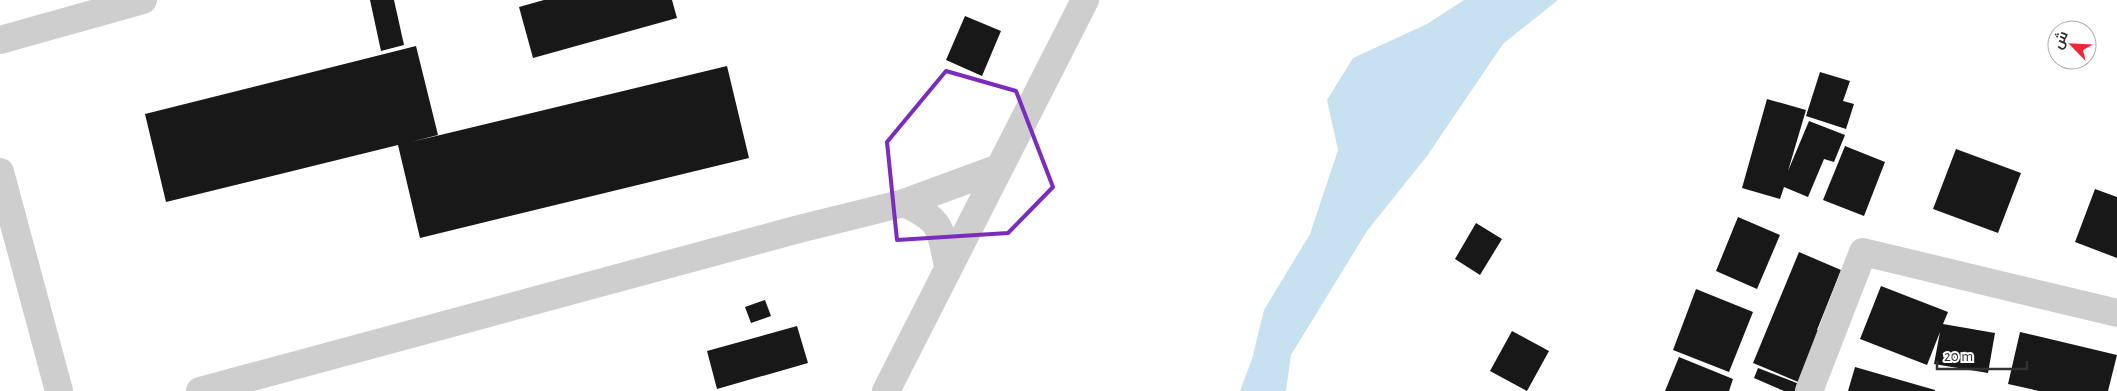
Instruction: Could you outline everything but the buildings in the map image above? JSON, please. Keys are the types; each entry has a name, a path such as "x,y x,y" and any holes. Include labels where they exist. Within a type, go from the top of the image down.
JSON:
{"street":[{"path":"0,40 143,0"},
{"path":"886,391 1085,0"},
{"path":"200,391 904,203 999,168"},
{"path":"0,172 59,391"},
{"path":"904,203 928,214 940,230 948,267"},
{"path":"1808,391 1863,252 2117,314"}],"highlighted area":[{"path":"946,71 1016,91 1053,187 1008,233 897,240 887,142"}],"water":[{"path":"1464,0 1558,0 1503,44 1427,156 1367,231 1291,355 1286,391 1240,391 1252,359 1264,310 1310,234 1338,150 1327,100 1353,58 1427,24"}]}
